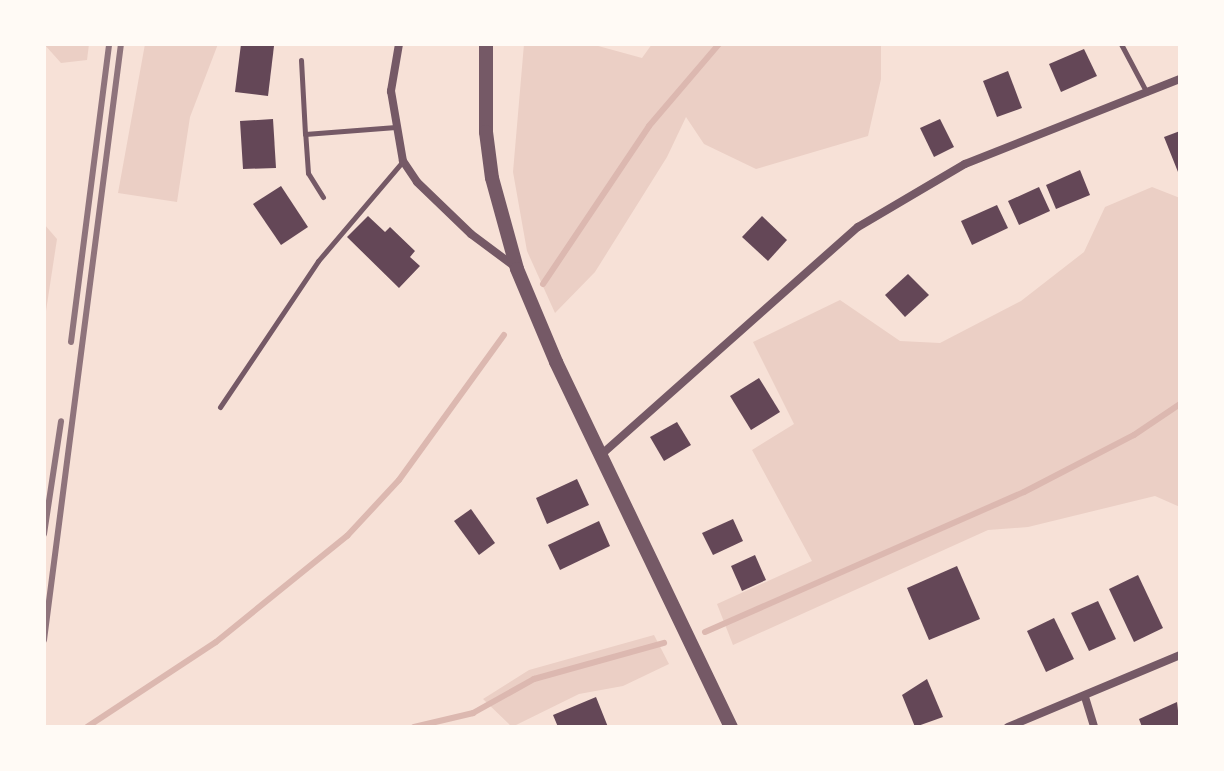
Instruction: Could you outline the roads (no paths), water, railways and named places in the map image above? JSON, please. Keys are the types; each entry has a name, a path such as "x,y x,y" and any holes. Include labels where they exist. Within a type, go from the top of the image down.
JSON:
{"street":[{"path":"399,44 391,91 403,161 417,182 471,234 517,269"},
{"path":"486,44 490,163 517,269 731,727"},
{"path":"602,454 858,227 965,164 1180,79"},
{"path":"1008,727 1180,655"},
{"path":"1085,697 1094,727"}],"lane":[{"path":"1121,44 1147,94"},
{"path":"301,60 308,173 323,197"},
{"path":"305,134 396,127"},
{"path":"220,407 318,261 403,161"}],"waterway":[{"path":"543,284 649,126 719,44"},
{"path":"87,727 216,642 347,536 399,480 504,335"},
{"path":"705,632 1024,492 1134,435 1180,404"},
{"path":"414,727 473,713 534,679 664,643"}],"railway":[{"path":"71,342 109,44"},
{"path":"44,640 121,44"},
{"path":"44,534 61,421"}]}
